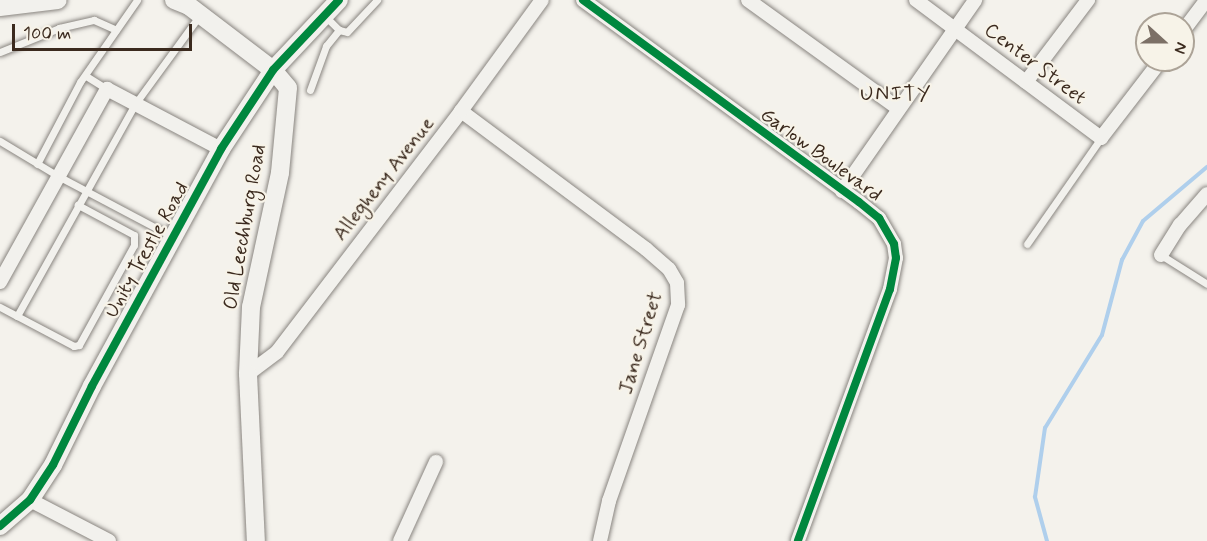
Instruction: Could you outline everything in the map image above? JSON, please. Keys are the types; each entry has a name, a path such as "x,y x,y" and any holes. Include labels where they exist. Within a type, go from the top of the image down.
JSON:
{"street":[{"path":"0,7 52,0"},
{"name":"Unity Trestle Road","path":"0,526 30,500 53,465 92,386 221,149 273,70 339,0"},
{"name":"Allegheny Avenue","path":"248,374 277,352 461,111 542,0"},
{"name":"Garlow Boulevard","path":"583,0 879,218 894,244 894,278 798,541"},
{"path":"748,0 898,108"},
{"name":"Center Street","path":"916,0 1101,138"},
{"path":"842,191 975,0"},
{"path":"1026,82 1088,0"},
{"path":"1195,15 1206,0"},
{"path":"189,5 273,70"},
{"name":"Old Leechburg Road","path":"256,541 248,374 254,286 280,173 288,102 288,88 273,70"},
{"path":"1101,138 1152,72"},
{"path":"0,282 106,89 221,149"},
{"name":"Jane Street","path":"461,111 646,249 669,269 677,283 678,305 609,501 600,541"},
{"path":"1161,255 1180,225 1207,194"},
{"path":"400,541 436,462"},
{"path":"30,500 109,541"}],"lane":[{"path":"37,164 80,82 137,0"},
{"path":"325,15 339,30 347,32 377,0"},
{"path":"17,316 189,5"},
{"path":"0,52 59,28 94,20 116,30"},
{"path":"310,90 326,46 339,30"},
{"path":"86,76 106,89"},
{"path":"1027,244 1101,138"},
{"path":"0,141 58,176 173,237"},
{"path":"0,307 74,346 79,345 134,245 134,235 78,205"},
{"path":"1161,255 1207,284"}],"waterway":[{"path":"1047,541 1035,497 1045,428 1102,335 1122,260 1143,221 1207,167"}],"cycle path":[{"path":"0,526 30,500 53,465 92,386 221,149 273,70 339,0"},
{"path":"583,0 859,202 879,218 894,244 896,258 890,289 798,541"}],"district":[{"name":"UNITY","path":"896,94"}]}
